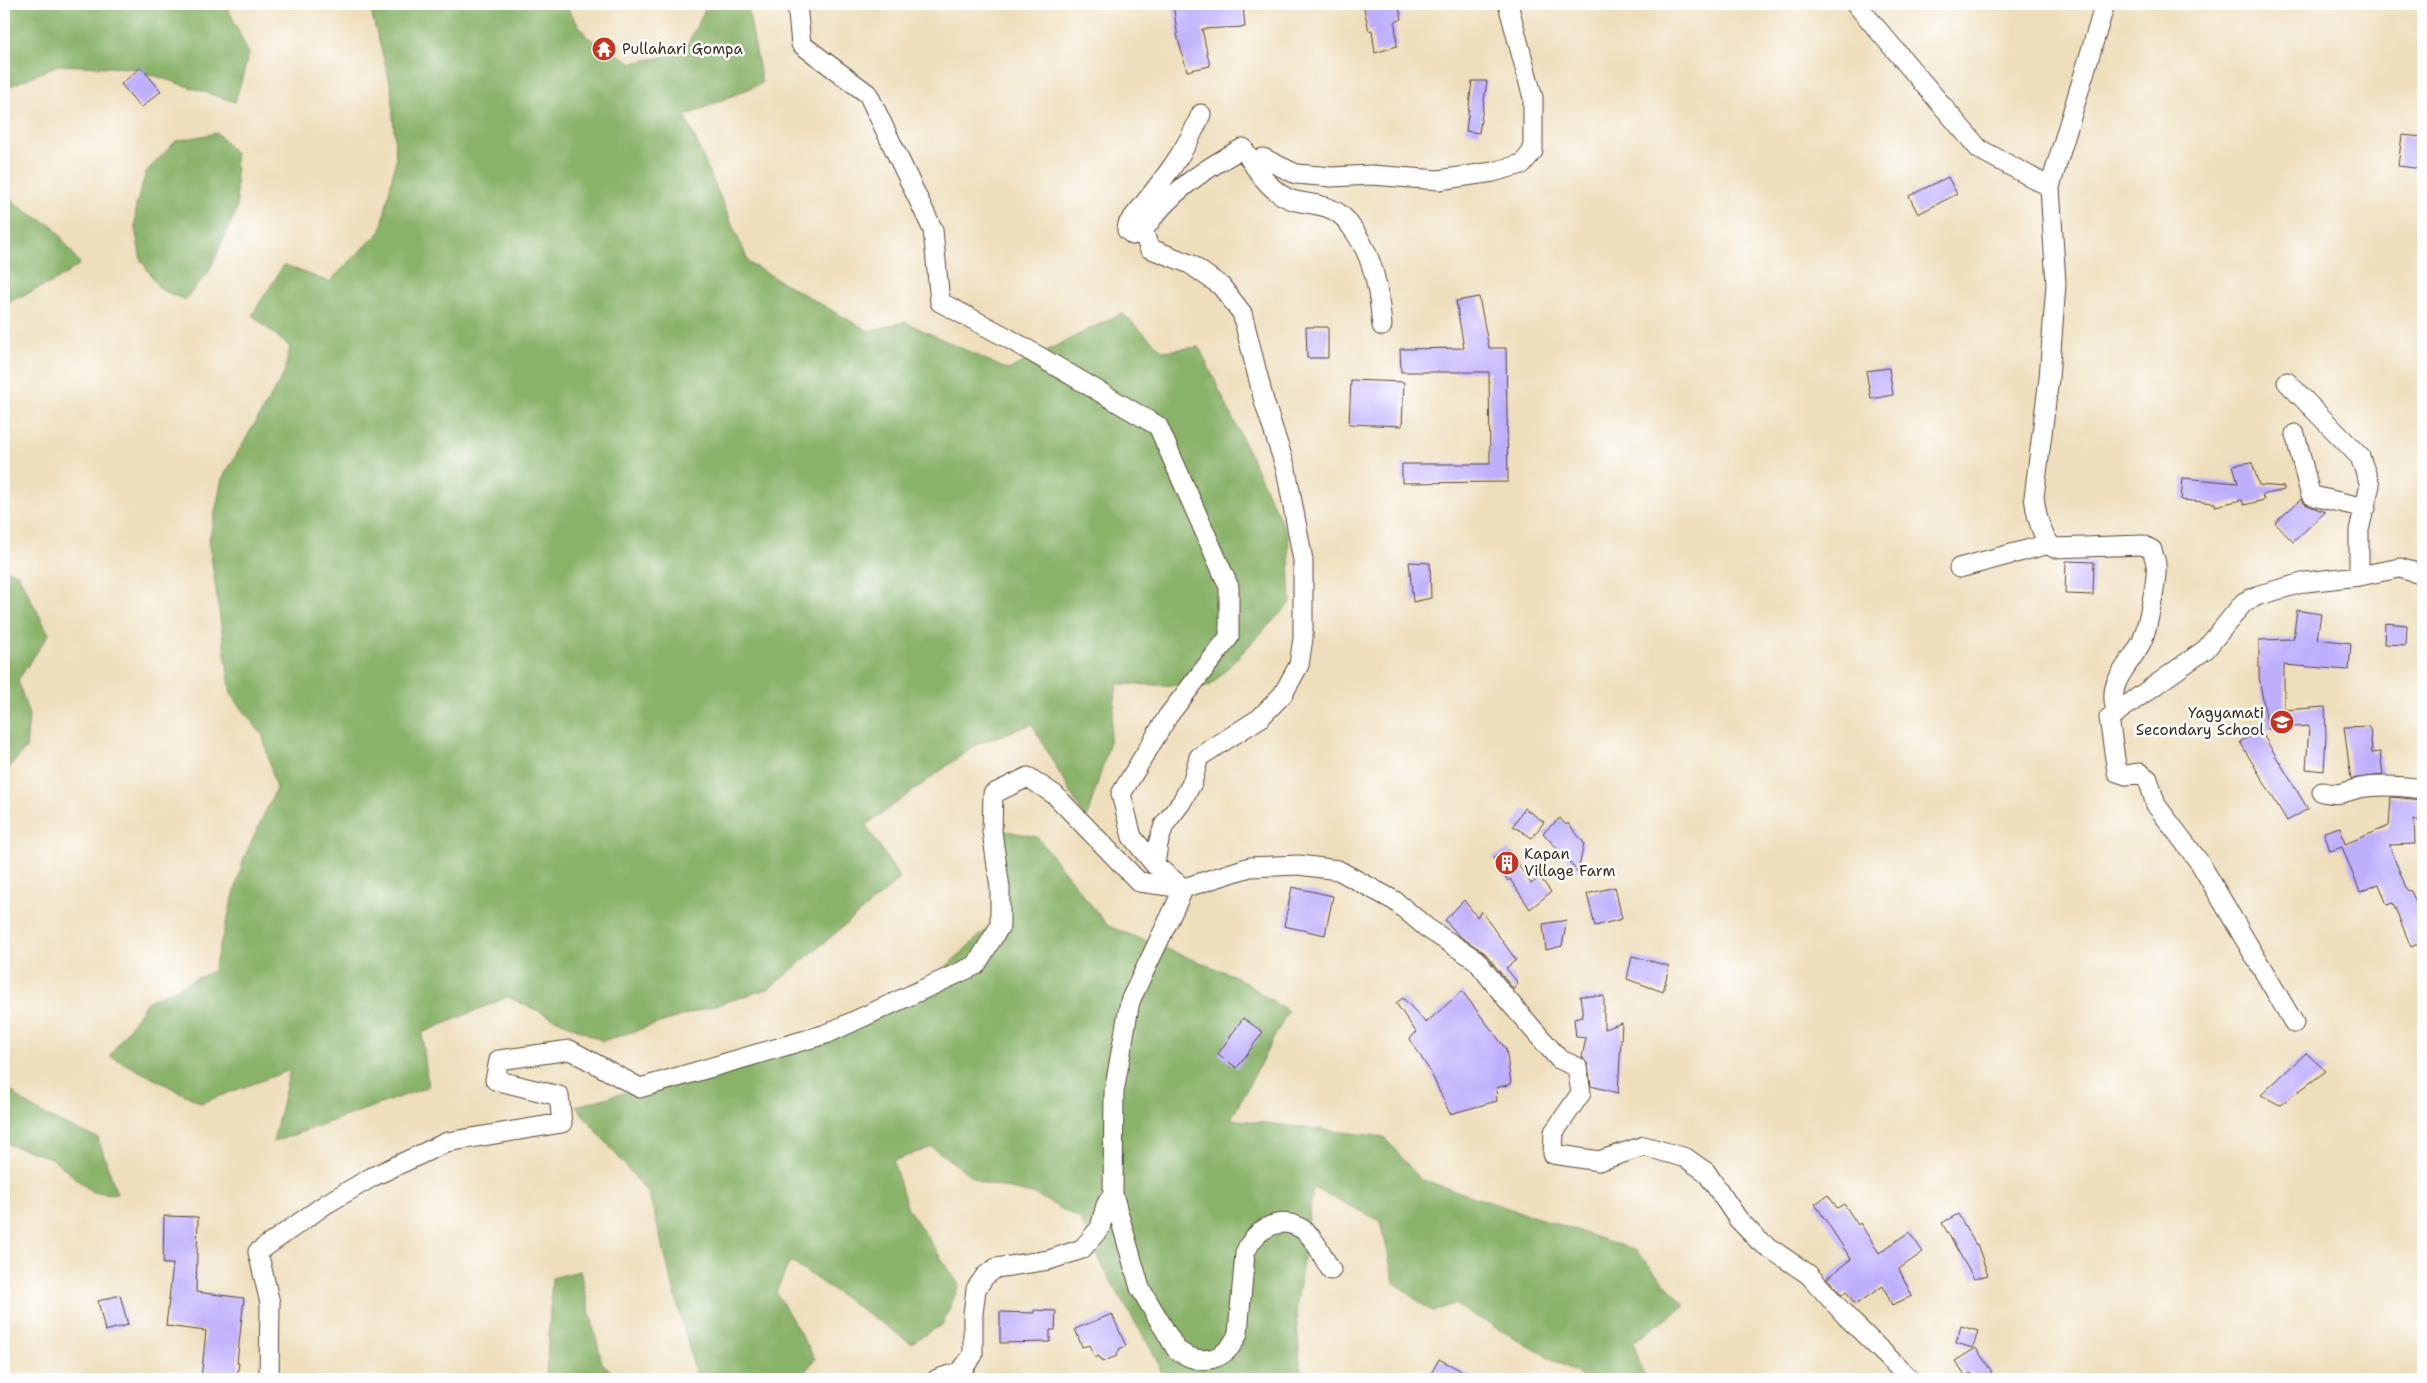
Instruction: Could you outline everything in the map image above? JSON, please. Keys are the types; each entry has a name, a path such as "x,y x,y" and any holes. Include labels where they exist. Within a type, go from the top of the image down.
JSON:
{"street":[{"path":"797,4 801,44 868,94 933,230 940,302 1006,336 1158,426 1230,587 1229,637 1168,716 1121,794 1132,837 1155,865 1184,888"},
{"path":"1252,162 1263,158 1296,174 1332,178 1371,175 1439,180 1493,172 1522,164 1533,151 1533,98 1508,4"},
{"path":"1856,4 1980,149 2050,187"},
{"path":"2106,4 2050,187 2056,284 2049,378 2034,497 2042,528 2049,544 2054,548 2143,545 2152,550 2157,566 2143,640 2128,666 2117,678 2113,701 2117,713"},
{"path":"1201,114 1186,146 1128,224 1127,230 1132,235 1143,231 1168,199 1200,173 1243,148 1274,189 1294,201 1320,205 1334,210 1344,217 1361,240 1371,262 1379,291 1382,326"},
{"path":"1143,231 1149,248 1190,264 1221,286 1242,313 1264,401 1286,469 1303,560 1303,638 1299,665 1284,694 1260,718 1199,757 1192,783 1181,803 1164,825 1158,844 1155,865"},
{"path":"2287,382 2360,457 2370,485 2366,508 2359,530 2359,576"},
{"path":"2294,434 2310,493 2313,496 2366,508"},
{"path":"1959,568 2049,544"},
{"path":"2294,1022 2200,863 2156,805 2148,779 2140,773 2126,775 2117,772 2109,718 2206,649 2244,602 2259,595 2306,582 2359,576 2400,568 2423,575"},
{"path":"269,1379 270,1303 258,1252 326,1204 372,1177 447,1142 562,1123 559,1096 495,1080 498,1060 570,1050 640,1088 826,1034 976,965 1000,926 1000,888 992,831 993,794 1028,777 1055,795 1139,882 1184,888 1250,867 1299,865 1338,870 1394,901 1427,928 1476,960 1505,997 1559,1059 1577,1067 1581,1092 1554,1132 1553,1154 1598,1161 1644,1146 1686,1158 1706,1172 1738,1219 1758,1241 1808,1274 1847,1317 1910,1379"},
{"path":"2322,792 2337,795 2359,788 2386,785 2423,789"},
{"path":"1184,888 1130,1001 1114,1092 1113,1194 1140,1288 1176,1349 1185,1356 1207,1361 1218,1358 1227,1352 1234,1343 1238,1333 1245,1253 1250,1241 1258,1232 1268,1226 1281,1224 1292,1225 1304,1230 1312,1239 1331,1270"},
{"path":"937,1379 960,1372 973,1355 973,1314 976,1289 985,1276 996,1268 1021,1262 1049,1260 1082,1249 1100,1228 1106,1204 1113,1194"}],"green space":[{"path":"4,4 226,4 249,54 235,102 131,68 58,65 4,89"},
{"path":"369,4 564,4 587,37 633,63 683,53 708,4 747,4 762,83 685,116 749,263 868,331 905,322 1008,370 1122,313 1163,351 1199,347 1288,536 1291,602 1210,686 1117,684 1108,749 1086,820 1032,724 977,744 866,825 900,879 770,988 603,1041 508,997 422,1033 428,1087 273,1142 290,1070 201,1103 110,1056 147,1002 213,971 244,858 276,789 263,736 231,694 209,541 222,479 284,374 290,347 252,315 284,265 329,282 381,231 396,159 391,86"},
{"path":"217,133 235,153 237,209 209,271 185,300 160,289 141,260 135,228 136,205 146,172 176,141"},
{"path":"4,194 27,212 53,226 80,264 57,280 4,304"},
{"path":"4,569 17,573 49,634 18,680 29,716 26,748 4,774"},
{"path":"1001,830 1037,837 1108,926 1235,976 1288,1011 1231,1119 1384,1137 1420,1179 1635,1250 1685,1305 1633,1342 1645,1379 1582,1379 1577,1373 1454,1304 1432,1312 1394,1282 1381,1221 1313,1188 1296,1311 1300,1364 1304,1379 1163,1379 1158,1361 1106,1273 1080,1219 1036,1195 980,1182 932,1147 893,1161 907,1207 959,1285 943,1324 911,1343 790,1261 776,1292 815,1359 799,1379 697,1379 649,1194 576,1106 799,1045 929,982 996,921"},
{"path":"4,1078 19,1098 31,1107 59,1122 98,1138 117,1194 92,1192 52,1158 4,1143"},
{"path":"580,1271 602,1363 620,1379 546,1379 552,1278"}],"building":[{"path":"1173,4 1243,4 1245,27 1202,29 1210,66 1187,71 1178,39"},
{"path":"1363,4 1398,4 1402,19 1395,22 1397,46 1375,53 1372,30 1369,31"},
{"path":"141,67 161,91 141,108 121,84"},
{"path":"1472,81 1487,81 1479,133 1466,131"},
{"path":"2402,135 2423,137 2423,169 2398,166"},
{"path":"1948,177 1957,194 1918,214 1909,196"},
{"path":"1479,297 1489,348 1506,348 1508,482 1402,483 1402,464 1490,464 1489,372 1401,372 1400,349 1464,348 1456,301"},
{"path":"1306,327 1328,327 1328,358 1307,358"},
{"path":"1889,368 1893,395 1871,399 1866,371"},
{"path":"1351,380 1404,382 1402,426 1349,424"},
{"path":"2252,462 2259,485 2284,487 2284,490 2262,495 2264,500 2244,505 2242,500 2215,506 2215,503 2181,500 2183,478 2238,483 2233,465"},
{"path":"2301,499 2305,504 2325,512 2293,542 2275,523"},
{"path":"2066,561 2094,562 2093,595 2065,594"},
{"path":"1409,562 1430,563 1431,598 1413,602"},
{"path":"2297,610 2321,614 2317,639 2351,643 2349,670 2284,665 2284,710 2325,707 2324,771 2306,769 2309,726 2268,729 2259,677 2259,640 2293,639"},
{"path":"2385,623 2407,625 2406,645 2384,644"},
{"path":"2370,726 2372,753 2380,752 2383,775 2351,779 2344,727"},
{"path":"2260,730 2308,809 2287,821 2240,742"},
{"path":"2391,797 2423,800 2423,821 2414,820 2415,844 2389,845 2407,890 2411,891 2423,917 2423,942 2411,947 2393,903 2387,905 2379,884 2360,892 2342,847 2330,851 2324,832 2340,827 2345,844 2389,826"},
{"path":"1524,808 1544,822 1532,838 1513,826"},
{"path":"1560,818 1566,825 1568,823 1584,843 1578,872 1543,833"},
{"path":"1509,850 1531,884 1540,877 1551,892 1530,909 1510,879 1508,881 1493,857"},
{"path":"1292,887 1333,896 1325,935 1284,926"},
{"path":"1615,887 1622,919 1595,926 1587,894"},
{"path":"1464,900 1477,917 1481,911 1516,960 1506,968 1518,983 1514,990 1485,953 1458,935 1445,920"},
{"path":"1567,920 1562,946 1546,950 1543,924"},
{"path":"1632,956 1669,966 1663,992 1627,979"},
{"path":"1462,991 1506,1049 1511,1084 1496,1088 1497,1101 1450,1114 1431,1073 1410,1039 1416,1032 1396,1003 1403,998 1426,1023"},
{"path":"1580,996 1604,996 1604,1029 1622,1023 1618,1093 1591,1086 1588,1065 1582,1057 1586,1038 1576,1037 1574,1019 1583,1017"},
{"path":"1243,1018 1263,1032 1237,1068 1218,1054"},
{"path":"2306,1053 2326,1071 2280,1105 2261,1095"},
{"path":"1828,1195 1837,1208 1844,1204 1858,1225 1860,1223 1879,1253 1909,1232 1923,1252 1899,1269 1912,1296 1892,1305 1883,1286 1855,1305 1846,1291 1842,1295 1827,1278 1851,1259 1815,1204"},
{"path":"1958,1214 1977,1244 1988,1275 1974,1279 1942,1223"},
{"path":"164,1216 198,1217 196,1292 244,1298 237,1379 201,1379 206,1331 166,1326 173,1264 163,1264"},
{"path":"120,1295 128,1325 105,1331 98,1301"},
{"path":"1034,1310 1056,1311 1055,1330 1050,1330 1050,1342 1000,1343 1000,1312 1034,1313"},
{"path":"1112,1314 1126,1346 1119,1349 1120,1351 1116,1353 1117,1356 1102,1362 1099,1356 1095,1358 1089,1345 1082,1347 1075,1329"},
{"path":"1961,1326 1978,1331 1973,1348 1956,1343"},
{"path":"1976,1348 1992,1372 1981,1379 1975,1379 1971,1373 1965,1376 1955,1361"},
{"path":"1439,1359 1477,1379 1428,1379"}],"place":[{"name":"Pullahari Gompa","path":"604,49"},
{"name":"Yagyamati Secondary School","path":"2282,722"},
{"name":"Kapan Village Farm","path":"1507,863"}]}
